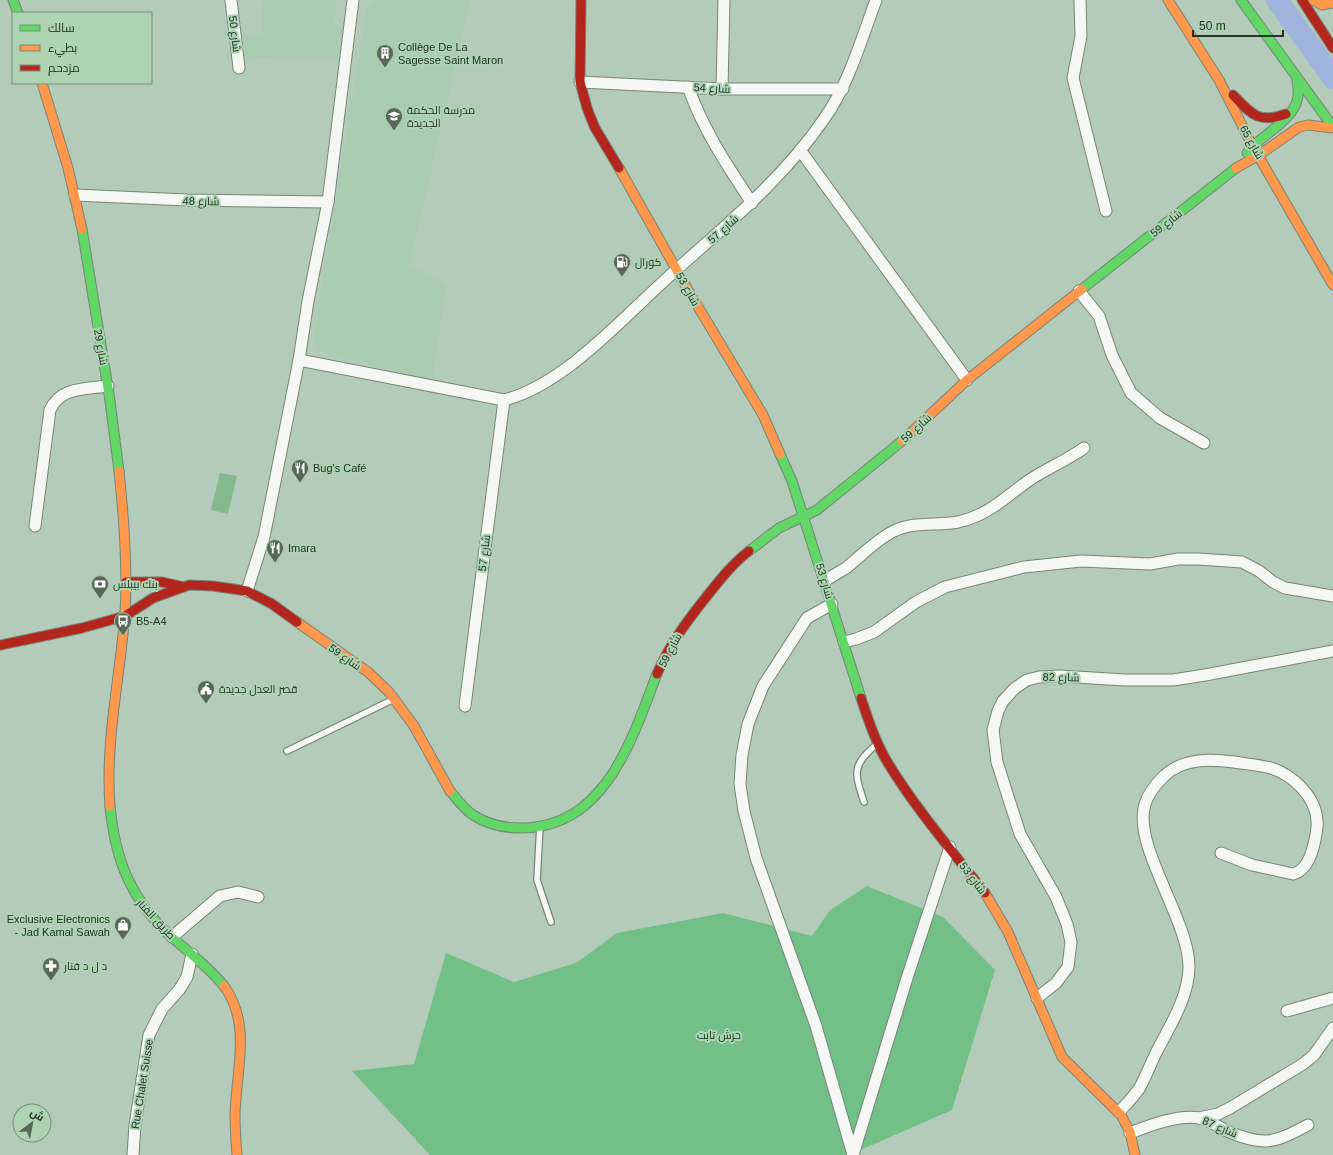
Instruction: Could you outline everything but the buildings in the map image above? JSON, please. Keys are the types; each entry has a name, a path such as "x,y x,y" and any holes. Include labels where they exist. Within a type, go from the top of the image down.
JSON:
{"main road":[{"path":"13,0 18,12"},
{"name":"شارع 53","path":"582,0 580,82 587,108 595,128 763,415 792,481 878,744 887,762 926,817 992,903 1008,932 1062,1057 1070,1068 1119,1112 1130,1133 1135,1155"},
{"name":"شارع 65","path":"1168,0 1219,80 1252,144 1333,285"},
{"path":"1241,0 1297,80 1333,127"},
{"path":"1302,0 1333,48"},
{"path":"1313,0 1322,4 1333,3"},
{"path":"1219,80 1245,109 1256,117 1270,120 1289,113"},
{"path":"1252,144 1280,123 1289,113 1298,95 1297,80"},
{"name":"شارع 29","path":"42,84 75,195 108,386 121,490 126,582 125,616"},
{"name":"شارع 59","path":"0,645 82,628 125,616 153,598 180,586 189,584 247,591 272,604 368,672 394,698 414,726 447,787 460,803 472,814 488,824 506,828 524,829 556,821 579,810 594,796 617,768 666,653 680,630 722,577 745,554 779,528 817,510 832,499 916,429 967,380 1239,166 1259,155 1299,127 1308,125 1333,127"},
{"name":"شارع 59","path":"1239,166 1252,144"},
{"path":"126,582 162,582 180,586"},
{"name":"طريق الفنار","path":"125,616 108,772 110,815 121,868 134,897 172,937 212,973 228,993 240,1017 241,1027 235,1117 237,1155"}],"street":[{"name":"شارع 50","path":"231,0 239,68"},
{"path":"247,591 264,537 328,202 354,0"},
{"path":"722,89 724,0"},
{"name":"شارع 57","path":"464,706 504,400 535,389 571,365 752,203 800,150 825,119 843,89 876,0"},
{"path":"1080,0 1081,36 1073,78 1106,211"},
{"name":"شارع 54","path":"580,82 722,89 843,89"},
{"path":"688,87 697,112 708,135 752,203"},
{"path":"800,150 967,380"},
{"name":"شارع 48","path":"75,195 187,200 328,202"},
{"path":"1079,291 1099,316 1112,355 1131,393 1160,418 1204,443"},
{"path":"299,360 504,400"},
{"path":"35,526 50,410 54,400 64,393 108,386"},
{"path":"825,580 846,568 867,549 892,532 920,525 957,522 977,516 996,507 1031,479 1084,448"},
{"path":"844,642 856,640 874,632 916,602 946,587 1024,567 1081,561 1150,564 1198,559 1242,562 1259,570 1273,582 1285,588 1333,596"},
{"path":"832,604 807,618 763,686 748,724 742,755 740,784 744,811 756,858 816,1026 853,1155"},
{"name":"شارع 82","path":"1037,998 1056,983 1068,967 1071,942 1067,924 1056,898 1020,834 997,762 993,730 998,711 1015,688 1027,680 1039,677 1060,676 1125,680 1173,680 1333,651"},
{"path":"1119,1112 1140,1088 1185,992 1189,968 1188,949 1184,935 1158,872 1146,838 1144,805 1148,797 1164,776 1174,768 1200,760 1216,760 1259,765 1277,770 1293,780 1309,798 1316,814 1317,828 1312,851 1307,863 1299,873 1293,874 1252,865 1221,853"},
{"path":"853,1155 907,978 950,847"},
{"path":"172,937 220,896 238,892 258,898"},
{"name":"Rue Chalet Suisse","path":"133,1155 135,1125 149,1035 162,1009 179,990 187,977 192,954"},
{"path":"1287,1011 1333,998"},
{"path":"1199,1118 1218,1114 1230,1108 1303,1064 1314,1055 1333,1028"},
{"name":"شارع 87","path":"1130,1133 1157,1123 1199,1118 1229,1132 1266,1142 1287,1136 1308,1125"}],"lane":[{"path":"288,751 394,698"},
{"path":"864,802 858,784 857,768 862,757 878,744"},
{"path":"540,825 537,880 551,922"}],"shaded area":[{"path":"263,0 337,0 333,24 343,26 339,59 242,58 243,35 261,35"},
{"name":"مدرسة الحكمة الجديدة","path":"377,0 470,0 410,265 447,285 432,380 324,353 318,350 313,339 367,7"},
{"path":"220,473 237,476 228,514 211,510"}],"green space":[{"name":"حرش تابت","path":"867,886 943,917 995,970 952,1110 849,1155 430,1155 352,1071 414,1064 446,953 514,982 576,963 617,933 723,913 812,936 830,910"}],"waterway":[{"path":"1277,0 1333,78"}],"traffic: fast":[{"path":"13,0 18,12"},
{"path":"1241,0 1333,127"},
{"path":"1247,153 1291,113 1296,105 1298,96 1297,80"},
{"path":"1082,289 1236,168"},
{"path":"82,229 109,394 119,471"},
{"path":"749,551 779,528 817,510 902,441"},
{"path":"780,454 792,481 861,698"},
{"path":"450,791 470,813 499,826 527,828 541,826 567,817 590,801 614,772 634,733 657,674"},
{"path":"110,806 116,843 121,860 134,891 155,920 168,934 204,965 224,986"}],"traffic: slow":[{"path":"1168,0 1219,80 1252,145 1333,285"},
{"path":"1313,0 1322,5 1333,3"},
{"path":"42,84 68,168 82,229"},
{"path":"1236,168 1259,155 1299,127 1308,125 1333,128"},
{"path":"619,168 688,290 763,415 780,454"},
{"path":"902,441 967,380 1082,289"},
{"path":"110,806 109,782 111,734 123,637 126,595 125,542 119,471"},
{"path":"297,622 368,672 389,692 414,726 450,791"},
{"path":"985,893 1008,932 1062,1057 1121,1115 1130,1132 1135,1155"},
{"path":"224,986 233,1001 238,1016 240,1032 235,1115 237,1155"}],"traffic: jam":[{"path":"581,0 580,82 587,108 595,128 619,168"},
{"path":"1302,0 1333,48"},
{"path":"1233,95 1256,115 1269,118 1286,114"},
{"path":"657,674 673,643 692,615 716,584 737,561 749,551"},
{"path":"126,582 162,582 180,586"},
{"path":"0,645 82,628 125,616 153,598 189,585 213,586 247,591 272,604 297,622"},
{"path":"861,698 876,740 888,763 910,797 985,893"}],"place":[{"name":"Collège De La Sagesse Saint Maron","path":"385,68"},
{"name":"مدرسة الحكمة الجديدة","path":"394,131"},
{"name":"كورال","path":"622,277"},
{"name":"Bug's Café","path":"300,483"},
{"name":"Imara","path":"275,563"},
{"name":"بنك بيبلس","path":"100,599"},
{"name":"B5-A4","path":"123,636"},
{"name":"قصر العدل جديدة","path":"206,704"},
{"name":"Exclusive Electronics - Jad Kamal Sawah","path":"123,940"},
{"name":"د ل د فنار","path":"51,981"}]}
